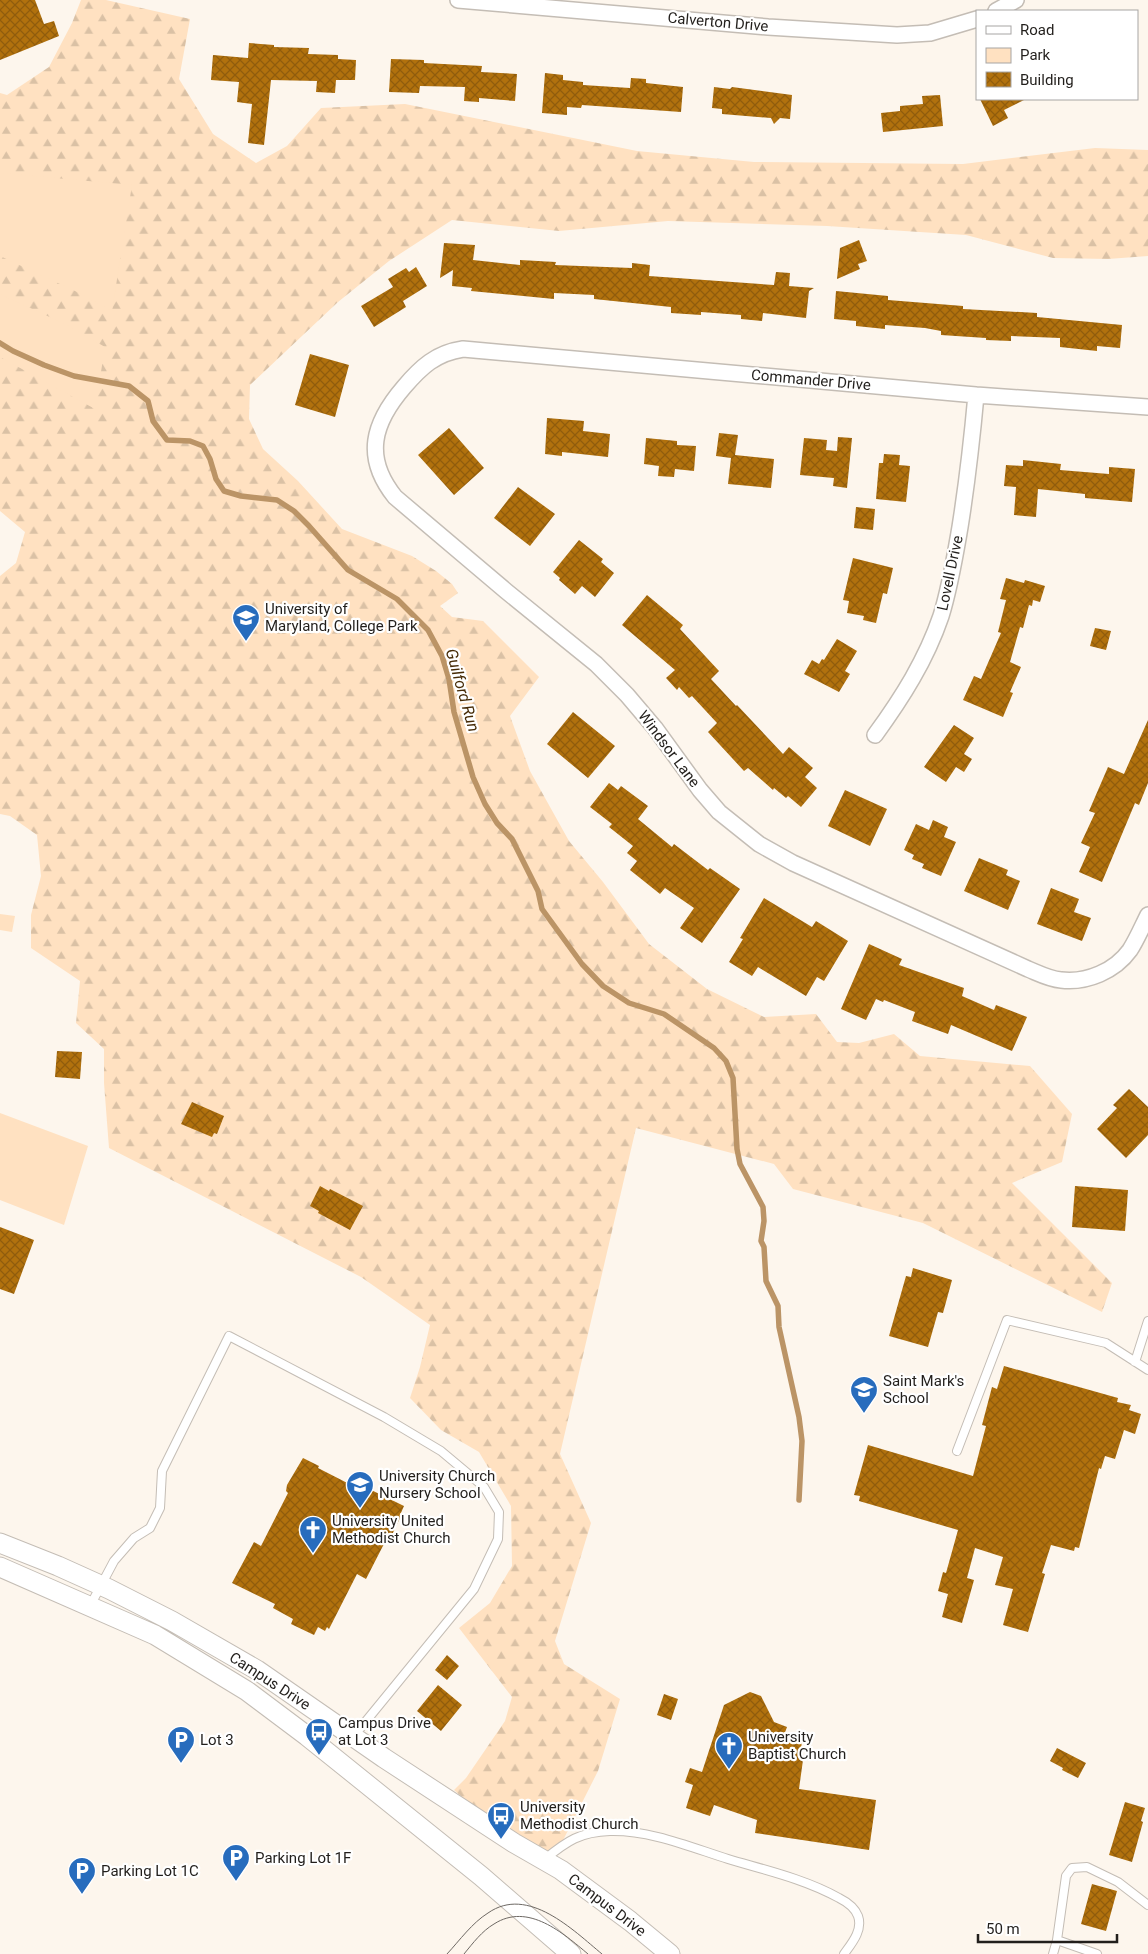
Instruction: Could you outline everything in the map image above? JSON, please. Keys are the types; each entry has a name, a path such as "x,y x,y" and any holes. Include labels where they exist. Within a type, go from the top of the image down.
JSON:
{"street":[{"name":"Calverton Drive","path":"458,0 768,27 897,35 930,33 976,20"},
{"path":"998,10 1016,0"},
{"name":"Windsor Lane","path":"474,350 463,349 444,353 426,363 417,371 387,408 375,438 376,459 383,478 395,497 415,515 613,680 655,728 704,795 742,832 793,863 1052,978 1072,981 1083,979 1116,965 1131,948 1148,915"},
{"name":"Commander Drive","path":"474,350 976,395 1148,407"},
{"name":"Lovell Drive","path":"875,735 909,685 924,657 941,615 956,555 972,445 976,395"},
{"name":"Campus Drive","path":"0,1543 100,1585 172,1621 257,1670 353,1737 514,1843 579,1883 670,1954"},
{"name":"Campus Drive","path":"0,1567 155,1635 247,1691 307,1736 474,1870 570,1954"}],"lane":[{"path":"957,1451 1007,1320 1106,1343 1148,1370"},
{"path":"1135,1362 1148,1321"},
{"path":"90,1606 114,1561 134,1538 150,1528 160,1508 162,1471 229,1336 384,1416 441,1451 484,1487 499,1512 498,1540 474,1588 353,1737"},
{"path":"544,1860 570,1839 584,1834 611,1831 652,1835 755,1867 817,1887 841,1898 850,1905 857,1914 860,1924 844,1954"},
{"path":"1053,1954 1057,1940 1066,1876 1072,1868 1087,1867 1118,1882 1148,1905"},
{"path":"1057,1940 1097,1954"}],"green space":[{"path":"81,0 106,0 190,19 179,79 213,134 256,163 287,146 321,108 405,104 637,151 754,162 963,164 1095,148 1148,150 1148,256 1108,259 1053,258 966,235 827,226 668,221 559,231 452,220 389,261 338,302 250,385 249,419 263,449 298,481 342,529 412,556 436,571 452,584 458,593 440,606 452,617 483,621 539,677 510,716 530,771 569,841 603,882 649,944 707,989 764,1017 816,1014 837,1042 859,1043 894,1034 920,1056 1030,1066 1072,1114 1062,1162 1012,1183 1112,1283 1102,1312 923,1223 793,1189 774,1164 636,1128 560,1454 591,1523 555,1641 564,1664 620,1699 598,1771 547,1872 454,1790 466,1778 505,1721 512,1697 459,1628 490,1603 512,1566 511,1506 479,1452 441,1430 410,1398 430,1325 361,1277 109,1148 104,1083 104,1049 76,1023 80,981 31,948 31,915 41,876 37,835 10,816 0,814 0,576 16,563 25,532 0,511 0,93 7,95 49,67 72,23"},
{"path":"0,173 132,185 112,311 75,291 0,256"},
{"path":"0,294 69,326 105,347 95,409 0,357"},
{"path":"0,914 15,916 12,932 0,930"},
{"path":"0,1113 88,1146 64,1225 0,1200"}],"building":[{"path":"0,0 35,0 44,24 54,21 59,36 0,60"},
{"path":"249,43 274,45 274,47 309,48 308,54 338,55 338,59 356,60 355,80 336,80 335,93 316,92 317,81 271,80 264,145 248,143 252,104 237,102 239,82 211,80 213,55 248,58"},
{"path":"391,59 424,60 424,63 482,66 481,72 517,74 515,101 479,98 479,102 464,101 465,87 420,86 419,93 389,92"},
{"path":"545,73 563,75 563,80 583,82 583,85 630,88 631,78 646,79 646,83 683,87 681,112 582,105 581,108 567,107 567,115 542,113"},
{"path":"714,87 730,89 732,87 792,95 790,119 780,118 774,124 771,118 722,114 722,109 712,108"},
{"path":"940,95 943,126 883,132 881,113 900,111 900,106 923,104 922,96"},
{"path":"980,100 1024,100 1004,110 1008,118 993,126"},
{"path":"859,240 867,261 858,264 860,269 837,279 840,248"},
{"path":"444,243 475,245 473,260 520,265 520,260 556,262 555,265 632,268 632,263 650,265 649,276 774,285 776,272 790,273 789,286 814,288 809,291 806,318 763,313 762,321 741,319 741,315 701,312 701,315 671,313 671,307 594,299 594,295 554,293 554,299 471,291 472,288 452,286 453,270 440,278"},
{"path":"416,267 427,286 403,301 406,307 374,327 361,306 393,287 388,279 406,268 409,272"},
{"path":"836,291 888,296 888,300 963,306 963,309 1037,313 1037,317 1122,325 1120,348 1097,346 1097,351 1060,347 1060,338 1011,336 1011,341 986,340 986,338 941,335 941,331 925,328 885,325 885,329 856,326 856,321 834,319"},
{"path":"310,354 349,365 335,417 295,405"},
{"path":"547,418 584,421 583,431 610,434 608,457 562,452 562,456 545,454"},
{"path":"449,428 484,468 454,495 418,455"},
{"path":"719,433 738,435 735,455 774,459 771,488 728,484 731,458 716,456"},
{"path":"838,437 852,438 847,488 833,486 834,478 800,475 804,438 827,440 826,450 837,451"},
{"path":"646,438 677,441 677,445 696,446 694,471 675,469 674,477 658,476 659,466 644,464"},
{"path":"884,454 900,455 899,465 910,466 906,502 876,499 879,463 883,463"},
{"path":"1023,460 1061,464 1060,470 1109,474 1109,467 1135,469 1132,502 1085,498 1085,494 1038,489 1036,517 1014,515 1016,487 1004,486 1006,465 1023,466"},
{"path":"518,487 555,514 530,546 494,518"},
{"path":"856,507 875,509 873,530 854,528"},
{"path":"579,540 603,559 601,562 614,573 595,597 582,586 575,594 553,572"},
{"path":"853,558 893,568 887,594 883,593 876,623 863,620 864,616 847,613 849,601 843,600"},
{"path":"1006,578 1024,583 1025,580 1045,586 1040,602 1033,600 1032,606 1029,605 1023,628 1020,627 1010,662 1021,667 1010,692 1013,693 1003,717 963,700 974,676 981,679 1001,633 998,632 1006,600 1000,599"},
{"path":"647,595 683,625 680,629 719,671 711,679 736,706 783,754 789,747 813,768 805,777 817,788 801,807 788,796 786,798 774,788 773,790 748,768 744,771 708,732 717,723 692,696 689,698 679,687 677,690 666,678 675,670 622,625"},
{"path":"1095,628 1111,631 1106,650 1090,646"},
{"path":"837,639 857,651 845,671 850,674 839,692 804,674 812,660 819,664 822,659 824,660"},
{"path":"573,712 615,746 588,778 547,744"},
{"path":"1148,720 1148,783 1139,805 1135,803 1102,882 1079,872 1090,847 1081,843 1095,813 1089,811 1108,767 1124,774"},
{"path":"954,725 974,738 964,754 972,759 964,772 956,767 946,782 924,767"},
{"path":"609,783 618,790 621,786 648,806 638,819 672,847 674,844 708,870 710,868 740,889 702,943 680,928 694,908 665,888 660,894 630,870 637,861 627,853 633,846 609,827 612,824 590,807"},
{"path":"845,790 887,809 870,846 828,826"},
{"path":"933,820 948,827 944,837 956,842 941,876 922,868 924,864 912,859 914,855 904,850 916,824 929,830"},
{"path":"979,858 1008,870 1006,875 1020,881 1008,910 964,891"},
{"path":"1051,888 1079,899 1074,912 1091,918 1082,941 1037,924"},
{"path":"764,898 812,927 816,921 848,941 824,981 817,977 806,996 758,967 752,976 729,962 743,939 740,938"},
{"path":"869,944 902,959 899,965 964,988 962,996 994,1010 996,1005 1027,1017 1012,1051 951,1025 948,1034 912,1021 915,1012 884,1000 883,1002 876,999 866,1020 841,1009"},
{"path":"57,1051 82,1052 80,1079 55,1077"},
{"path":"1129,1089 1148,1107 1148,1135 1126,1158 1097,1129 1117,1108 1113,1105"},
{"path":"192,1102 224,1116 217,1134 214,1133 212,1137 181,1124"},
{"path":"320,1186 363,1206 350,1230 318,1213 319,1211 310,1206"},
{"path":"1075,1186 1128,1190 1125,1231 1072,1227"},
{"path":"0,1227 34,1240 14,1294 0,1289"},
{"path":"913,1268 952,1280 943,1313 938,1312 928,1347 889,1336 906,1276 911,1277"},
{"path":"1004,1366 1118,1398 1117,1402 1131,1405 1129,1410 1141,1414 1135,1434 1124,1430 1115,1459 1105,1456 1101,1469 1099,1468 1079,1548 1075,1547 1074,1551 1051,1545 1042,1573 1045,1574 1028,1632 1003,1625 1013,1589 995,1585 1003,1557 975,1548 967,1578 974,1580 962,1623 942,1617 948,1594 938,1591 943,1572 946,1573 958,1530 859,1501 860,1496 854,1495 868,1445 973,1476 986,1426 982,1425 992,1387 997,1389"},
{"name":"University United Methodist Church","path":"303,1458 359,1489 361,1485 404,1506 390,1539 387,1538 366,1579 357,1574 329,1629 327,1627 325,1631 318,1627 314,1635 291,1624 293,1619 273,1608 275,1604 232,1583 254,1542 261,1546 288,1493 286,1491 287,1485"},
{"path":"447,1655 459,1666 447,1680 435,1670"},
{"path":"438,1685 462,1705 441,1731 417,1711"},
{"name":"University Baptist Church","path":"750,1692 761,1696 774,1722 787,1727 783,1738 802,1740 800,1759 803,1760 799,1789 876,1800 869,1850 755,1833 757,1820 714,1805 710,1816 686,1808 693,1785 685,1782 690,1768 702,1772 724,1705"},
{"path":"664,1694 678,1699 671,1720 657,1715"},
{"path":"1057,1748 1086,1763 1078,1778 1050,1761"},
{"path":"1125,1802 1145,1808 1132,1862 1109,1855"},
{"path":"1092,1884 1117,1891 1106,1931 1081,1924"}],"waterway":[{"name":"Guilford Run","path":"0,343 44,365 74,376 129,386 148,401 153,421 167,440 190,441 203,446 210,459 216,479 224,491 241,496 277,500 294,511 348,570 397,599 428,630 442,656 449,679 454,712 473,777 485,804 497,823 512,839 538,891 542,909 582,964 603,986 629,1003 664,1014 714,1048 726,1061 733,1078 737,1149 740,1164 763,1207 764,1221 761,1241 764,1247 766,1281 778,1306 779,1327 799,1417 802,1441 799,1500"}],"tram line":[{"path":"447,1954 482,1917 503,1906 519,1904 534,1907 564,1923 602,1954"},
{"path":"464,1954 494,1924 507,1918 520,1916 532,1918 556,1929 588,1954"}],"place":[{"name":"University of Maryland, College Park","path":"246,642"},
{"name":"Saint Mark's School","path":"864,1414"},
{"name":"University Church Nursery School","path":"360,1509"},
{"name":"University United Methodist Church","path":"313,1554"},
{"name":"Campus Drive at Lot 3","path":"319,1756"},
{"name":"Lot 3","path":"181,1764"},
{"name":"University Baptist Church","path":"729,1770"},
{"name":"University Methodist Church","path":"501,1840"},
{"name":"Parking Lot 1F","path":"236,1882"},
{"name":"Parking Lot 1C","path":"82,1895"}]}
